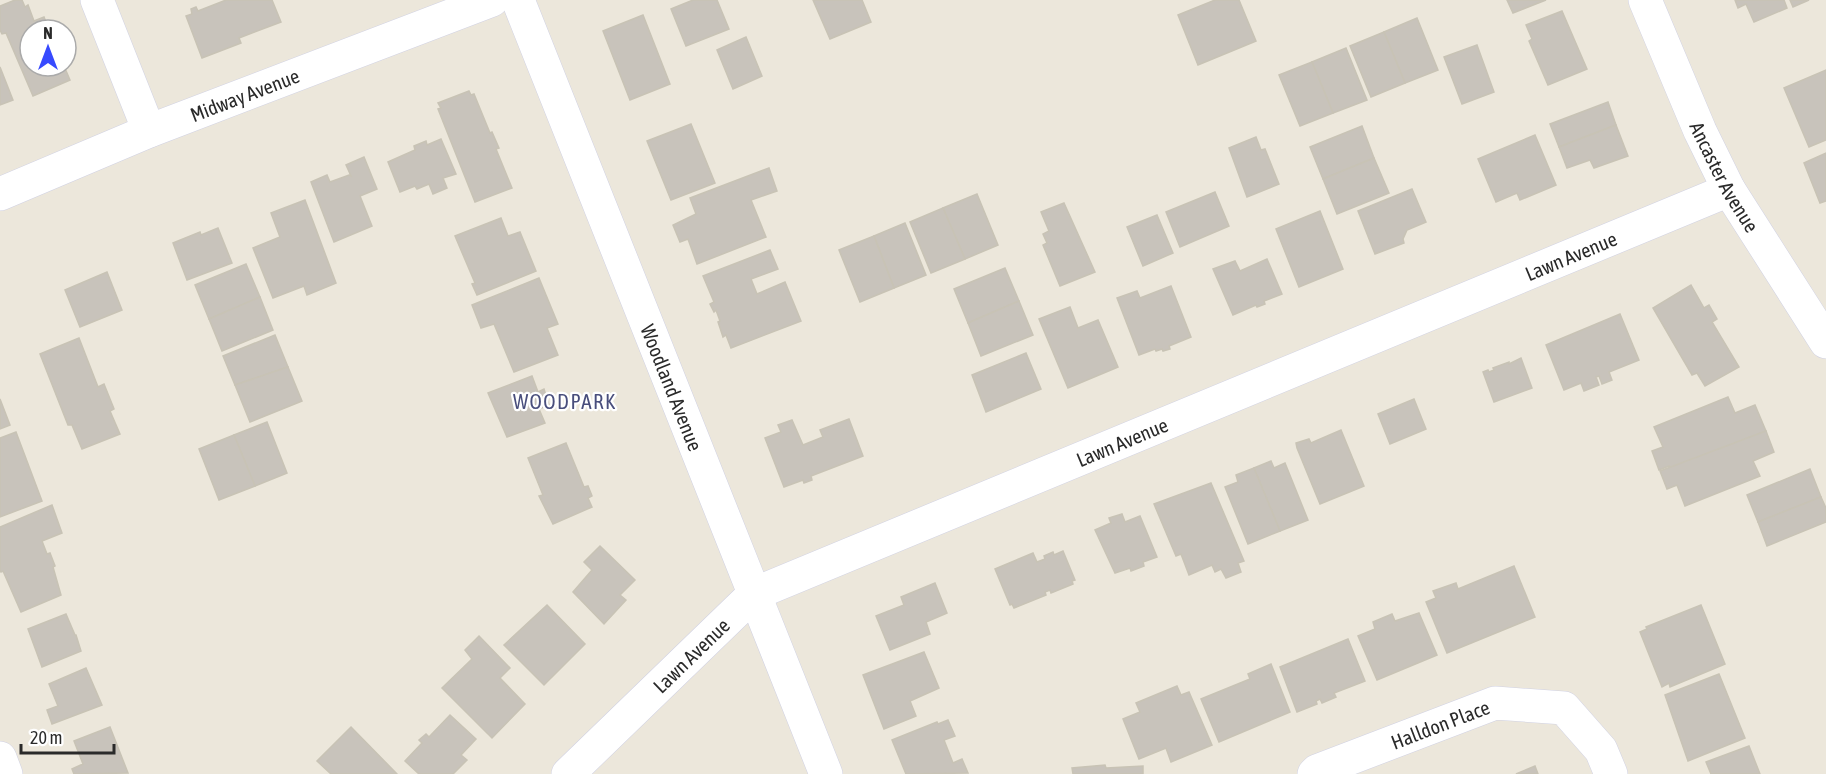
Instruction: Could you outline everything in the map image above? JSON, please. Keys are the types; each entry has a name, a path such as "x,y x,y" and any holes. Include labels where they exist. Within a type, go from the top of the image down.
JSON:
{"street":[{"path":"97,0 149,131"},
{"name":"Midway Avenue","path":"0,194 149,131 492,0"},
{"name":"Woodland Avenue","path":"518,0 826,774"},
{"name":"Ancaster Avenue","path":"1645,0 1700,131 1729,190 1826,342"},
{"name":"Lawn Avenue","path":"568,774 754,594 1729,190"},
{"name":"Halldon Place","path":"1314,774 1495,703 1564,708 1601,750 1611,774"},
{"path":"0,758 6,774"}],"building":[{"path":"15,0 22,0 25,7 28,5 33,18 18,18 18,61 6,33 2,34 0,30 0,6"},
{"path":"226,0 272,0 281,22 239,38 241,43 202,58 186,16 192,14 191,9 196,7 198,11"},
{"path":"693,0 717,0 729,29 686,46 671,9"},
{"path":"813,0 862,0 871,22 830,39"},
{"path":"1215,0 1239,0 1256,41 1198,65 1178,15"},
{"path":"1507,0 1546,0 1513,13"},
{"path":"1735,0 1784,0 1787,8 1754,22 1746,4 1738,8"},
{"path":"1790,0 1809,0 1793,7"},
{"path":"1562,11 1587,69 1548,85 1529,41 1532,39 1526,25"},
{"path":"643,15 670,84 630,100 603,31"},
{"path":"1417,18 1438,70 1405,83 1384,32"},
{"path":"1384,32 1405,83 1371,97 1350,46"},
{"path":"746,37 762,76 733,89 717,50"},
{"path":"1477,45 1494,92 1462,104 1444,57"},
{"path":"1346,48 1367,100 1333,113 1312,62"},
{"path":"1312,62 1333,113 1300,126 1279,75"},
{"path":"0,67 13,100 0,105"},
{"path":"1826,70 1826,140 1809,147 1784,88"},
{"path":"25,78 69,78 70,80 33,96"},
{"path":"469,91 471,95 474,94 490,133 492,132 499,148 496,149 512,188 475,202 438,109 441,108 438,103"},
{"path":"1608,102 1616,125 1559,147 1550,124"},
{"path":"691,124 715,183 671,200 647,141"},
{"path":"1616,125 1628,156 1594,168 1590,160 1567,168 1559,147"},
{"path":"1362,126 1374,158 1323,179 1310,147"},
{"path":"1535,135 1556,185 1520,200 1517,193 1496,202 1478,159"},
{"path":"1256,137 1261,150 1265,149 1279,184 1247,197 1229,148"},
{"path":"441,139 456,174 443,178 447,188 433,194 429,184 400,192 388,162 415,150 414,146 426,141 427,145"},
{"path":"1826,153 1826,201 1820,203 1804,163"},
{"path":"364,157 377,189 360,196 372,226 334,242 311,182 327,175 330,182 351,176 346,165"},
{"path":"1374,158 1389,193 1337,214 1323,179"},
{"path":"769,168 777,191 751,200 766,237 697,264 688,239 680,242 673,225 696,214 690,198"},
{"path":"1412,189 1426,222 1407,230 1403,239 1404,243 1375,254 1358,211"},
{"path":"1215,192 1229,226 1180,247 1166,212"},
{"path":"977,194 998,245 965,259 943,208"},
{"path":"305,200 336,283 307,295 304,286 273,298 253,248 280,237 271,213"},
{"path":"1064,203 1095,272 1060,286 1043,245 1047,243 1043,234 1049,231 1041,212"},
{"path":"943,208 965,259 931,273 910,222"},
{"path":"1320,211 1343,269 1299,287 1276,229"},
{"path":"1157,215 1173,253 1143,266 1127,227"},
{"path":"501,218 508,236 520,232 536,271 477,295 472,284 475,283 455,236"},
{"path":"905,223 926,275 894,288 874,236"},
{"path":"218,228 232,263 187,280 173,243 200,232 201,235"},
{"path":"874,236 894,288 860,302 839,250"},
{"path":"770,250 778,269 751,279 757,294 785,282 801,321 731,348 726,335 723,337 716,310 714,312 710,304 714,302 703,276"},
{"path":"1267,259 1282,294 1264,301 1265,304 1257,307 1256,305 1233,315 1213,269 1235,261 1240,271"},
{"path":"246,264 260,297 209,319 195,285"},
{"path":"1005,268 1019,301 968,323 954,289"},
{"path":"107,272 122,310 80,327 65,290"},
{"path":"539,278 558,324 547,328 558,355 514,372 494,324 481,328 472,305"},
{"path":"1691,285 1704,308 1709,305 1717,319 1712,322 1739,367 1705,386 1697,373 1692,375 1653,308"},
{"path":"1171,286 1191,337 1169,346 1170,349 1156,351 1155,349 1139,355 1117,298 1137,291 1140,298"},
{"path":"260,297 273,330 222,351 209,319"},
{"path":"1019,301 1033,335 981,356 968,323"},
{"path":"1070,307 1078,328 1098,320 1118,367 1068,388 1039,319"},
{"path":"1620,314 1639,360 1609,372 1612,380 1602,384 1599,376 1596,377 1599,385 1584,391 1581,383 1564,390 1546,345"},
{"path":"275,335 288,367 235,385 223,356"},
{"path":"79,338 98,387 104,384 114,409 110,411 120,434 82,449 72,425 68,425 40,354"},
{"path":"1026,353 1041,389 986,412 972,375"},
{"path":"1521,358 1532,388 1494,402 1483,372 1488,370 1489,372 1494,370 1493,368"},
{"path":"288,367 302,401 250,422 235,385"},
{"path":"532,376 538,392 544,389 549,405 539,409 545,423 507,437 488,393"},
{"path":"1728,397 1735,413 1755,405 1766,431 1670,468 1669,466 1659,470 1652,451 1663,447 1654,427"},
{"path":"0,399 10,425 0,429"},
{"path":"1414,399 1426,429 1390,444 1378,414"},
{"path":"849,419 863,456 811,476 812,480 804,483 803,480 784,487 765,438 781,432 778,425 792,420 803,445 823,437 820,430"},
{"path":"267,422 287,473 255,486 234,435"},
{"path":"1341,430 1364,486 1320,504 1296,443 1309,439 1311,443"},
{"path":"1766,431 1774,452 1753,461 1760,476 1685,506 1677,485 1667,489 1660,471"},
{"path":"16,432 42,501 0,517 0,438"},
{"path":"234,435 255,486 219,500 199,449"},
{"path":"566,443 584,487 588,486 592,496 588,498 592,507 553,524 539,496 543,495 528,458"},
{"path":"1271,461 1274,468 1285,463 1308,520 1280,531 1254,468"},
{"path":"1254,468 1280,531 1248,544 1225,487 1238,482 1236,475"},
{"path":"1810,469 1821,497 1758,522 1747,495"},
{"path":"1211,483 1244,561 1238,563 1241,572 1226,578 1221,569 1215,572 1212,565 1189,575 1181,554 1176,556 1154,504"},
{"path":"1821,497 1826,508 1826,522 1767,546 1758,522"},
{"path":"52,505 62,533 42,541 55,566 53,567 61,595 21,612 3,571 0,570 0,527"},
{"path":"1122,514 1125,522 1140,516 1157,557 1143,562 1144,566 1131,571 1130,568 1115,573 1095,530 1111,523 1109,518"},
{"path":"600,546 635,580 620,595 626,600 604,624 573,592 592,570 584,562"},
{"path":"1063,551 1075,580 1072,581 1073,584 1051,593 1050,590 1045,592 1046,595 1014,608 1012,604 1010,605 995,569 1033,553 1037,562 1053,552 1054,555"},
{"path":"1514,566 1535,617 1447,653 1426,602 1436,598 1433,591 1456,583 1458,589"},
{"path":"935,583 947,613 926,622 930,634 890,650 876,616 904,605 901,597"},
{"path":"547,605 585,644 544,685 504,645"},
{"path":"1701,605 1725,664 1670,687 1669,683 1662,687 1640,632 1647,629 1646,627"},
{"path":"1419,613 1437,655 1377,680 1358,636 1375,629 1373,622 1392,614 1395,621"},
{"path":"66,614 81,651 42,667 28,629"},
{"path":"479,636 510,668 500,678 525,704 492,738 442,688 472,659 465,650"},
{"path":"1348,639 1365,681 1334,693 1336,697 1322,703 1320,699 1316,701 1317,704 1297,712 1280,667"},
{"path":"924,652 939,688 910,701 916,716 884,729 863,675"},
{"path":"1271,664 1290,712 1219,742 1201,699 1250,679 1248,674"},
{"path":"86,668 102,705 52,724 47,710 58,706 49,684"},
{"path":"1719,674 1745,738 1688,761 1665,695"},
{"path":"1177,686 1181,695 1189,692 1212,745 1171,762 1166,748 1139,759 1123,719 1140,712 1136,703"},
{"path":"450,715 476,739 461,755 467,760 453,774 419,774 405,761 422,743 419,740 426,734 429,737"},
{"path":"948,720 955,736 944,740 953,763 962,759 968,773 906,774 892,740 937,722 938,724"},
{"path":"110,727 128,773 74,774 72,769 83,764 74,741"},
{"path":"351,727 397,774 331,774 317,761"},
{"path":"1749,746 1760,774 1711,774 1706,762"},
{"path":"1105,765 1106,768 1143,766 1143,774 1073,774 1072,768"},
{"path":"1535,766 1538,774 1516,774"}],"district":[{"name":"WOODPARK","path":"565,401"}]}
